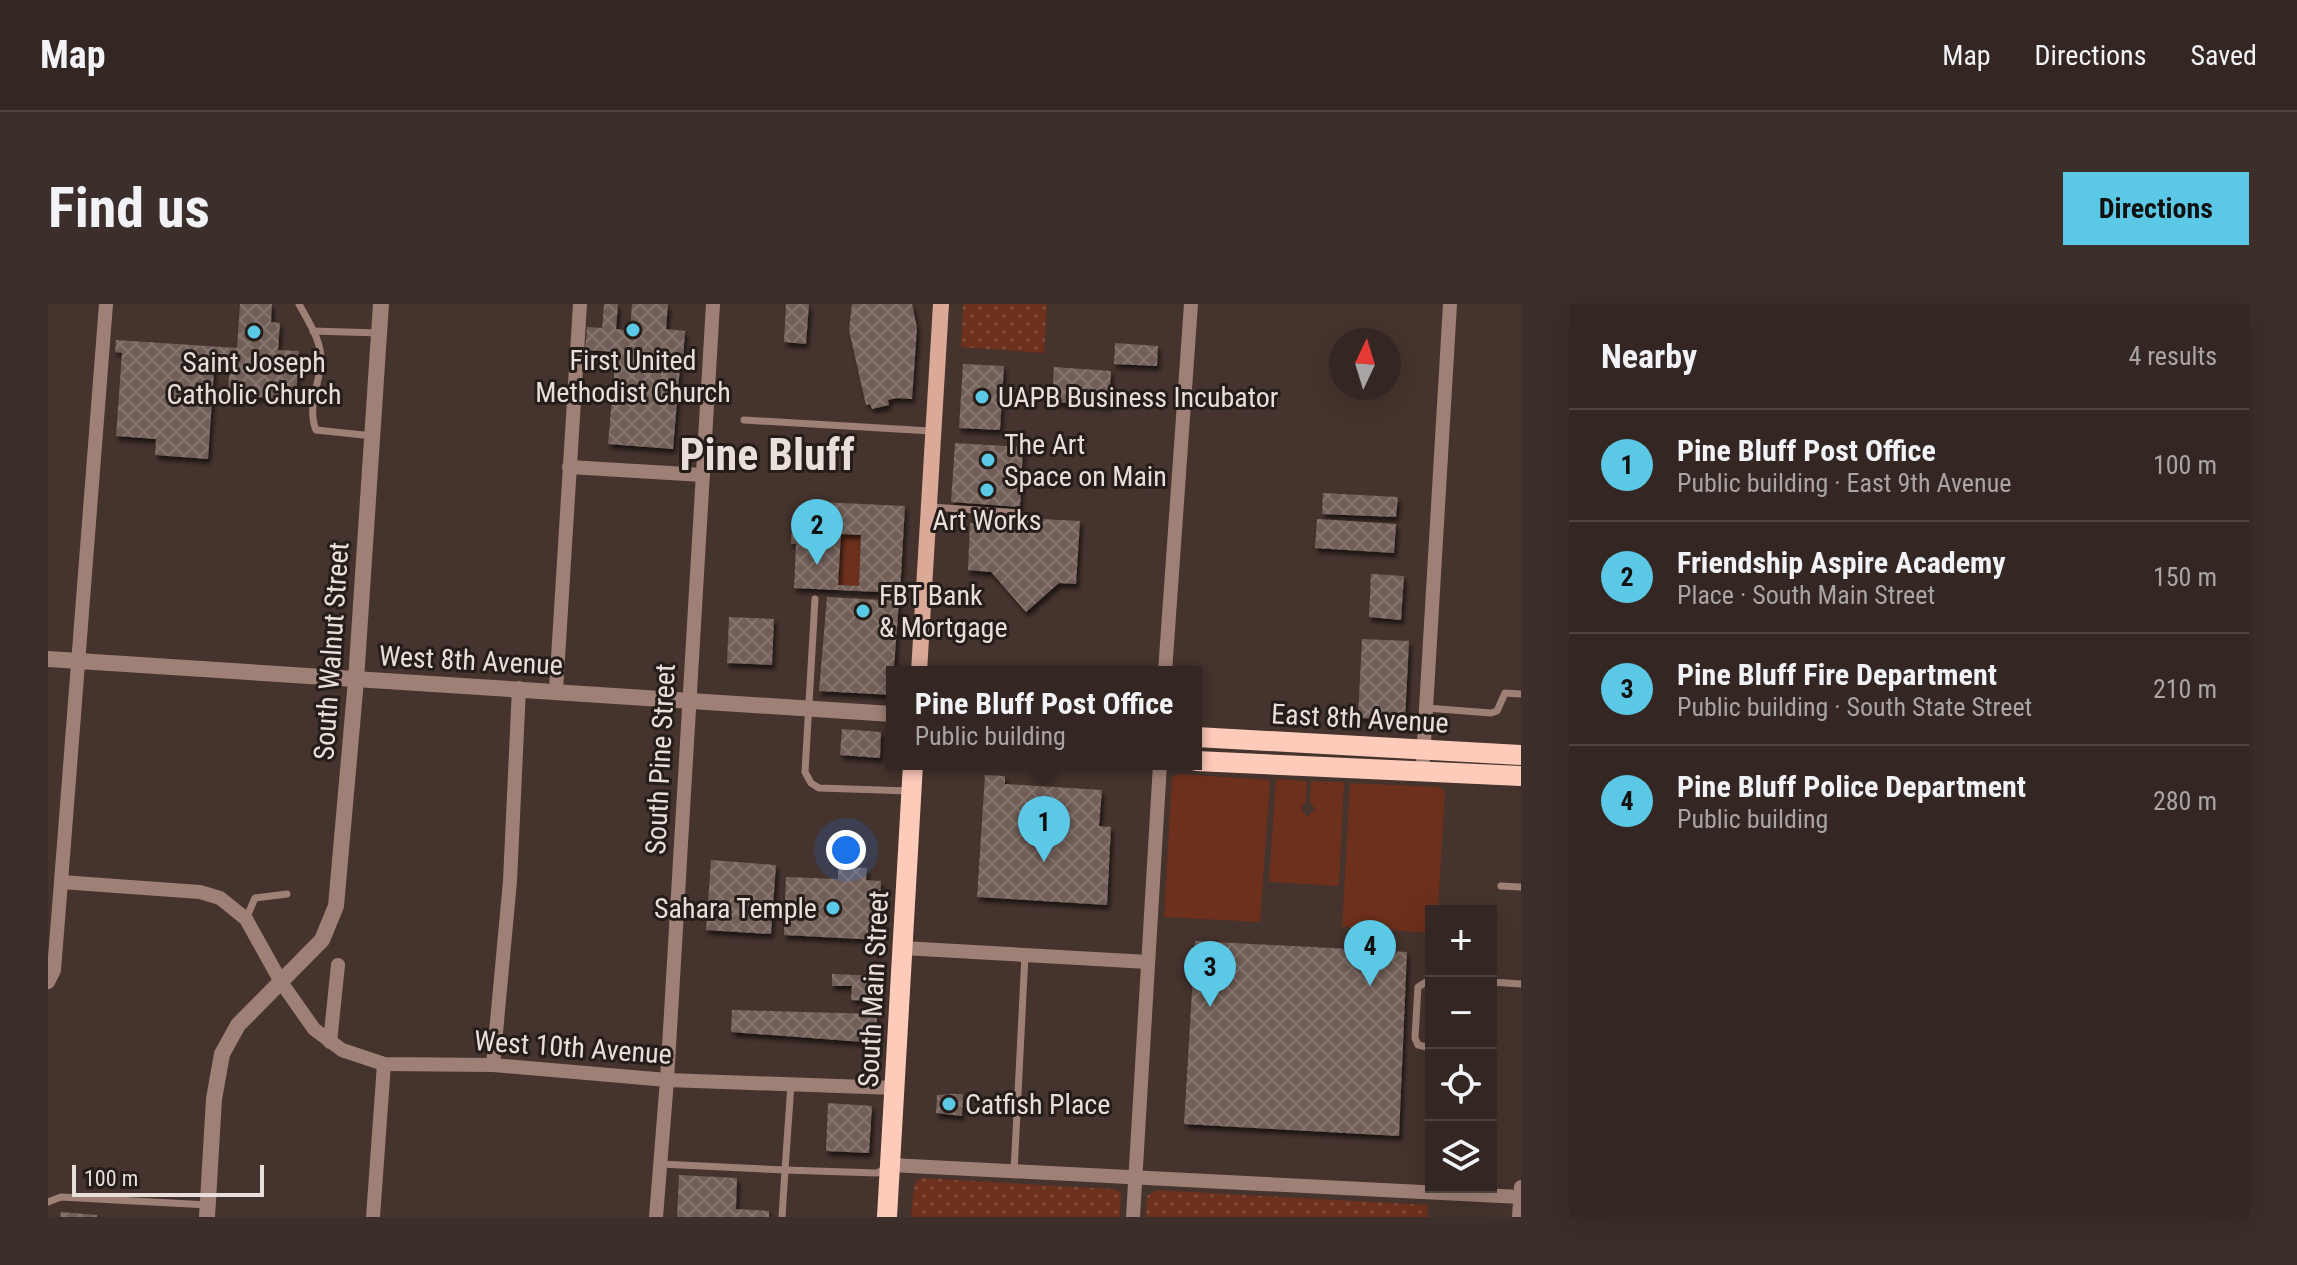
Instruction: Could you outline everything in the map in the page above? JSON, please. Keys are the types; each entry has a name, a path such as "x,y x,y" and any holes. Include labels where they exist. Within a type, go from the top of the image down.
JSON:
{"main road":[{"path":"919,666 941,304"},
{"name":"East 8th Avenue","path":"1202,737 1521,755"},
{"name":"East 8th Avenue","path":"1202,761 1521,776"},
{"name":"South Main Street","path":"887,1217 913,770"}],"street":[{"path":"48,982 54,970 106,304"},
{"name":"South Walnut Street","path":"207,1211 214,1099 222,1054 238,1025 322,940 336,906 356,680 381,304"},
{"path":"556,690 580,304"},
{"name":"South Pine Street","path":"656,1217 667,1080 713,304"},
{"path":"1165,666 1191,304"},
{"path":"1422,772 1450,304"},
{"path":"569,467 703,475"},
{"name":"West 8th Avenue","path":"48,659 886,713"},
{"path":"493,1065 510,881 519,688"},
{"path":"1133,1217 1160,770"},
{"path":"61,882 200,892 220,898 246,919"},
{"name":"West 10th Avenue","path":"246,919 281,982 314,1029 330,1042 384,1064 493,1065 667,1080 895,1088"},
{"path":"903,948 1148,962"},
{"path":"330,1042 338,965"},
{"path":"373,1217 384,1064"},
{"path":"891,1165 1521,1197"},
{"path":"1519,1217 1521,1187"}],"lane":[{"path":"299,304 320,346 321,363 314,394 313,422 316,430 373,436"},
{"path":"313,331 379,333"},
{"path":"744,420 934,431"},
{"path":"929,507 1020,513"},
{"path":"815,599 805,772 811,783 819,788 912,791"},
{"path":"1426,708 1491,713 1497,711 1505,693 1521,694"},
{"path":"1501,886 1521,887"},
{"path":"246,919 255,898 287,894"},
{"path":"1014,1172 1025,955"},
{"path":"1497,982 1521,984"},
{"path":"1425,983 1418,987 1415,1038 1418,1045 1425,1047"},
{"path":"782,1217 791,1084"},
{"path":"660,1164 877,1173 891,1165"},
{"path":"48,1202 61,1197 207,1211"}],"shaded area":[{"path":"963,304 1047,304 1044,353 961,347"},
{"path":"841,534 861,535 859,586 838,585"},
{"path":"1179,774 1270,780 1260,922 1164,917 1172,777"},
{"path":"1276,779 1307,781 1306,802 1301,808 1307,817 1315,809 1310,802 1311,781 1344,782 1339,886 1269,882"},
{"path":"1350,783 1439,787 1445,791 1438,905 1425,905 1425,933 1342,927"},
{"path":"921,1178 1113,1189 1121,1192 1120,1217 911,1217 914,1184"},
{"path":"1156,1190 1428,1205 1427,1217 1146,1217 1147,1196"}],"building":[{"path":"240,304 272,304 271,322 280,323 278,350 299,351 296,400 228,395 230,357 215,356 208,459 155,455 156,439 116,436 122,353 115,352 116,340 237,348"},
{"path":"604,304 618,304 616,329 630,331 632,304 668,304 666,329 685,331 683,360 671,359 671,366 680,366 673,449 608,444 616,352 585,350 587,327 602,328"},
{"path":"786,304 809,304 806,344 784,342"},
{"path":"852,304 912,304 917,328 912,399 888,400 889,405 872,409 870,404 866,405 849,330"},
{"path":"1115,343 1158,346 1157,366 1114,364"},
{"name":"UAPB Business Incubator","path":"963,364 1004,366 1000,430 959,428"},
{"path":"1054,367 1111,371 1109,406 1052,402"},
{"path":"955,443 1023,447 1020,507 951,502"},
{"path":"1323,493 1398,497 1396,517 1322,514"},
{"path":"820,502 905,506 900,593 794,588 796,544 791,544 792,522 809,523 810,508 820,509","holes":["841,534 861,535 859,586 838,585"]},
{"path":"1002,517 1080,521 1076,584 1059,583 1026,612 991,572 968,570 970,523 1002,525"},
{"path":"1317,519 1396,524 1394,553 1315,548"},
{"path":"1371,574 1404,576 1401,620 1369,617"},
{"path":"827,597 899,601 894,666 886,666 886,695 819,691"},
{"path":"729,617 774,619 772,665 727,663"},
{"path":"1362,639 1409,641 1405,720 1358,718"},
{"path":"842,729 881,732 880,758 840,755"},
{"path":"985,775 1005,776 1005,784 1102,790 1099,826 1111,827 1107,905 977,897"},
{"path":"711,860 776,865 771,934 706,930"},
{"name":"Sahara Temple","path":"838,867 867,868 866,880 881,881 879,940 784,935 786,877 838,879"},
{"path":"1195,941 1407,952 1399,1136 1184,1124"},
{"path":"832,974 877,976 875,1001 851,1000 852,986 832,986"},
{"path":"732,1010 877,1014 876,1043 731,1032"},
{"name":"Catfish Place","path":"963,1094 962,1116 936,1113 937,1095"},
{"path":"828,1103 872,1106 869,1153 826,1151"},
{"path":"679,1175 737,1178 736,1209 769,1211 769,1217 677,1217"},
{"path":"61,1212 97,1215 97,1217 60,1217"}],"place":[{"name":"First United Methodist Church","path":"633,330"},
{"name":"Saint Joseph Catholic Church","path":"254,332"},
{"name":"UAPB Business Incubator","path":"982,397"},
{"name":"The Art Space on Main","path":"988,460"},
{"name":"Art Works","path":"987,490"},
{"name":"Friendship Aspire Academy","path":"817,565"},
{"name":"FBT Bank & Mortgage","path":"863,611"},
{"name":"Pine Bluff Post Office","path":"1044,862"},
{"name":"Sahara Temple","path":"833,908"},
{"name":"Pine Bluff Police Department","path":"1370,986"},
{"name":"Pine Bluff Fire Department","path":"1210,1007"},
{"name":"Catfish Place","path":"949,1104"}],"district":[{"name":"Pine Bluff","path":"767,455"}]}
